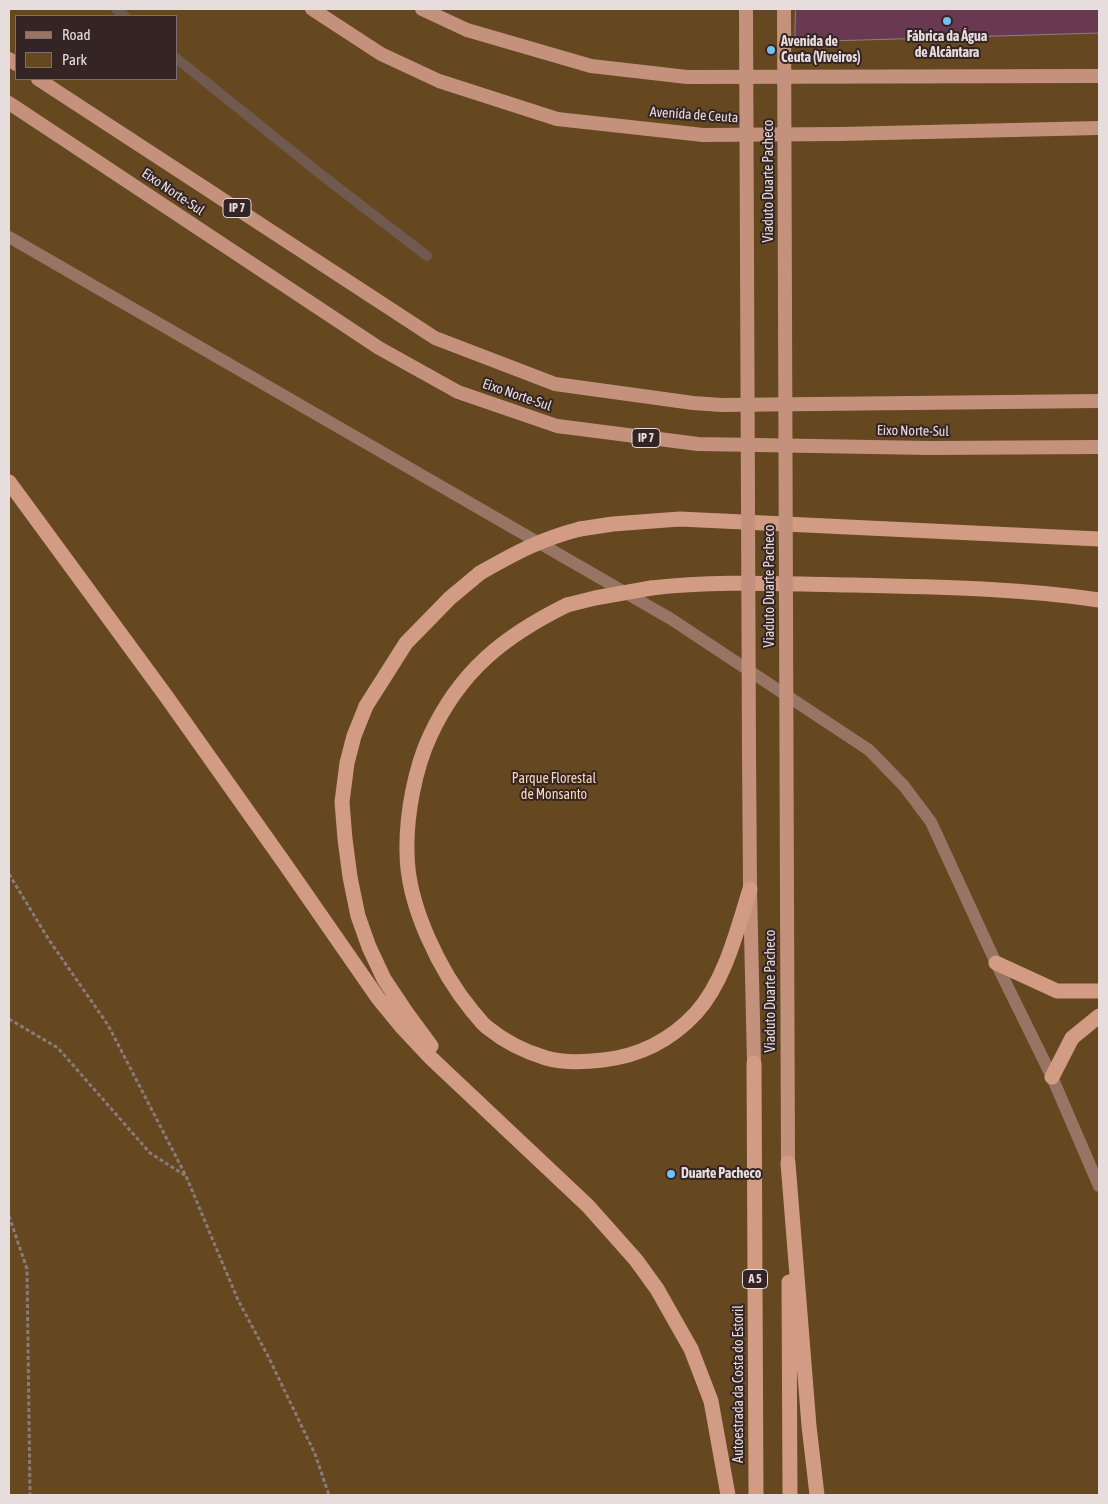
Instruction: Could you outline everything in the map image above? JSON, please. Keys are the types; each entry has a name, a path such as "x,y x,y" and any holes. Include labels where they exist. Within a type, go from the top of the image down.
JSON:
{"highway":[{"path":"422,9 466,30 591,66 687,77 1099,76"},
{"name":"Viaduto Duarte Pacheco","path":"746,9 750,889 754,1063"},
{"name":"Viaduto Duarte Pacheco","path":"784,9 788,1163"},
{"name":"Avenida de Ceuta","path":"317,10 381,54 439,81 557,119 703,135 1099,128"},
{"name":"Eixo Norte-Sul","path":"40,80 436,338 555,384 625,392 693,403 722,405 1099,401"},
{"name":"Eixo Norte-Sul","path":"9,103 379,348 458,392 557,426 698,444 930,448 1099,448"},
{"path":"9,482 166,696 378,998 431,1058 588,1206 636,1260 657,1289 691,1349 711,1400 728,1495"},
{"path":"469,1094 406,1012 384,979 368,947 358,916 350,877 342,802 347,763 354,736 366,706 406,643 450,598 480,573 529,546 555,535 622,523 680,519 1096,539"},
{"path":"750,889 726,961 712,990 696,1013 670,1036 645,1050 616,1058 584,1062 548,1058 514,1045 487,1028 461,997 441,964 425,932 412,894 406,853 409,814 417,774 429,737 462,682 486,656 541,618 567,606 595,598 651,588 704,583 994,590 1099,600"},
{"path":"996,963 1057,991 1099,991"},
{"path":"1052,1077 1072,1038 1099,1016"},
{"name":"Autoestrada da Costa do Estoril","path":"754,1063 756,1495"},
{"path":"788,1163 790,1495"},
{"path":"788,1163 809,1426 817,1495"}],"main road":[{"path":"9,237 671,619 869,750 904,786 931,822 996,963 1052,1077 1099,1186"}],"lane":[{"path":"178,60 322,176 427,256"}],"path":[{"path":"9,874 49,940 108,1025 186,1176 238,1300 316,1454 329,1495"},
{"path":"9,1019 58,1048 150,1154 186,1176"},
{"path":"9,1216 27,1269 30,1495"}],"green space":[{"name":"Parque Florestal de Monsanto","path":"9,9 1099,9 1099,1495 9,1495"}],"building":[{"name":"Fábrica da Água de Alcântara","path":"796,9 1099,9 1099,33 795,42"}],"place":[{"name":"Fábrica da Água de Alcântara","path":"947,21"},
{"name":"Avenida de Ceuta (Viveiros)","path":"771,50"},
{"name":"Duarte Pacheco","path":"671,1174"}]}
